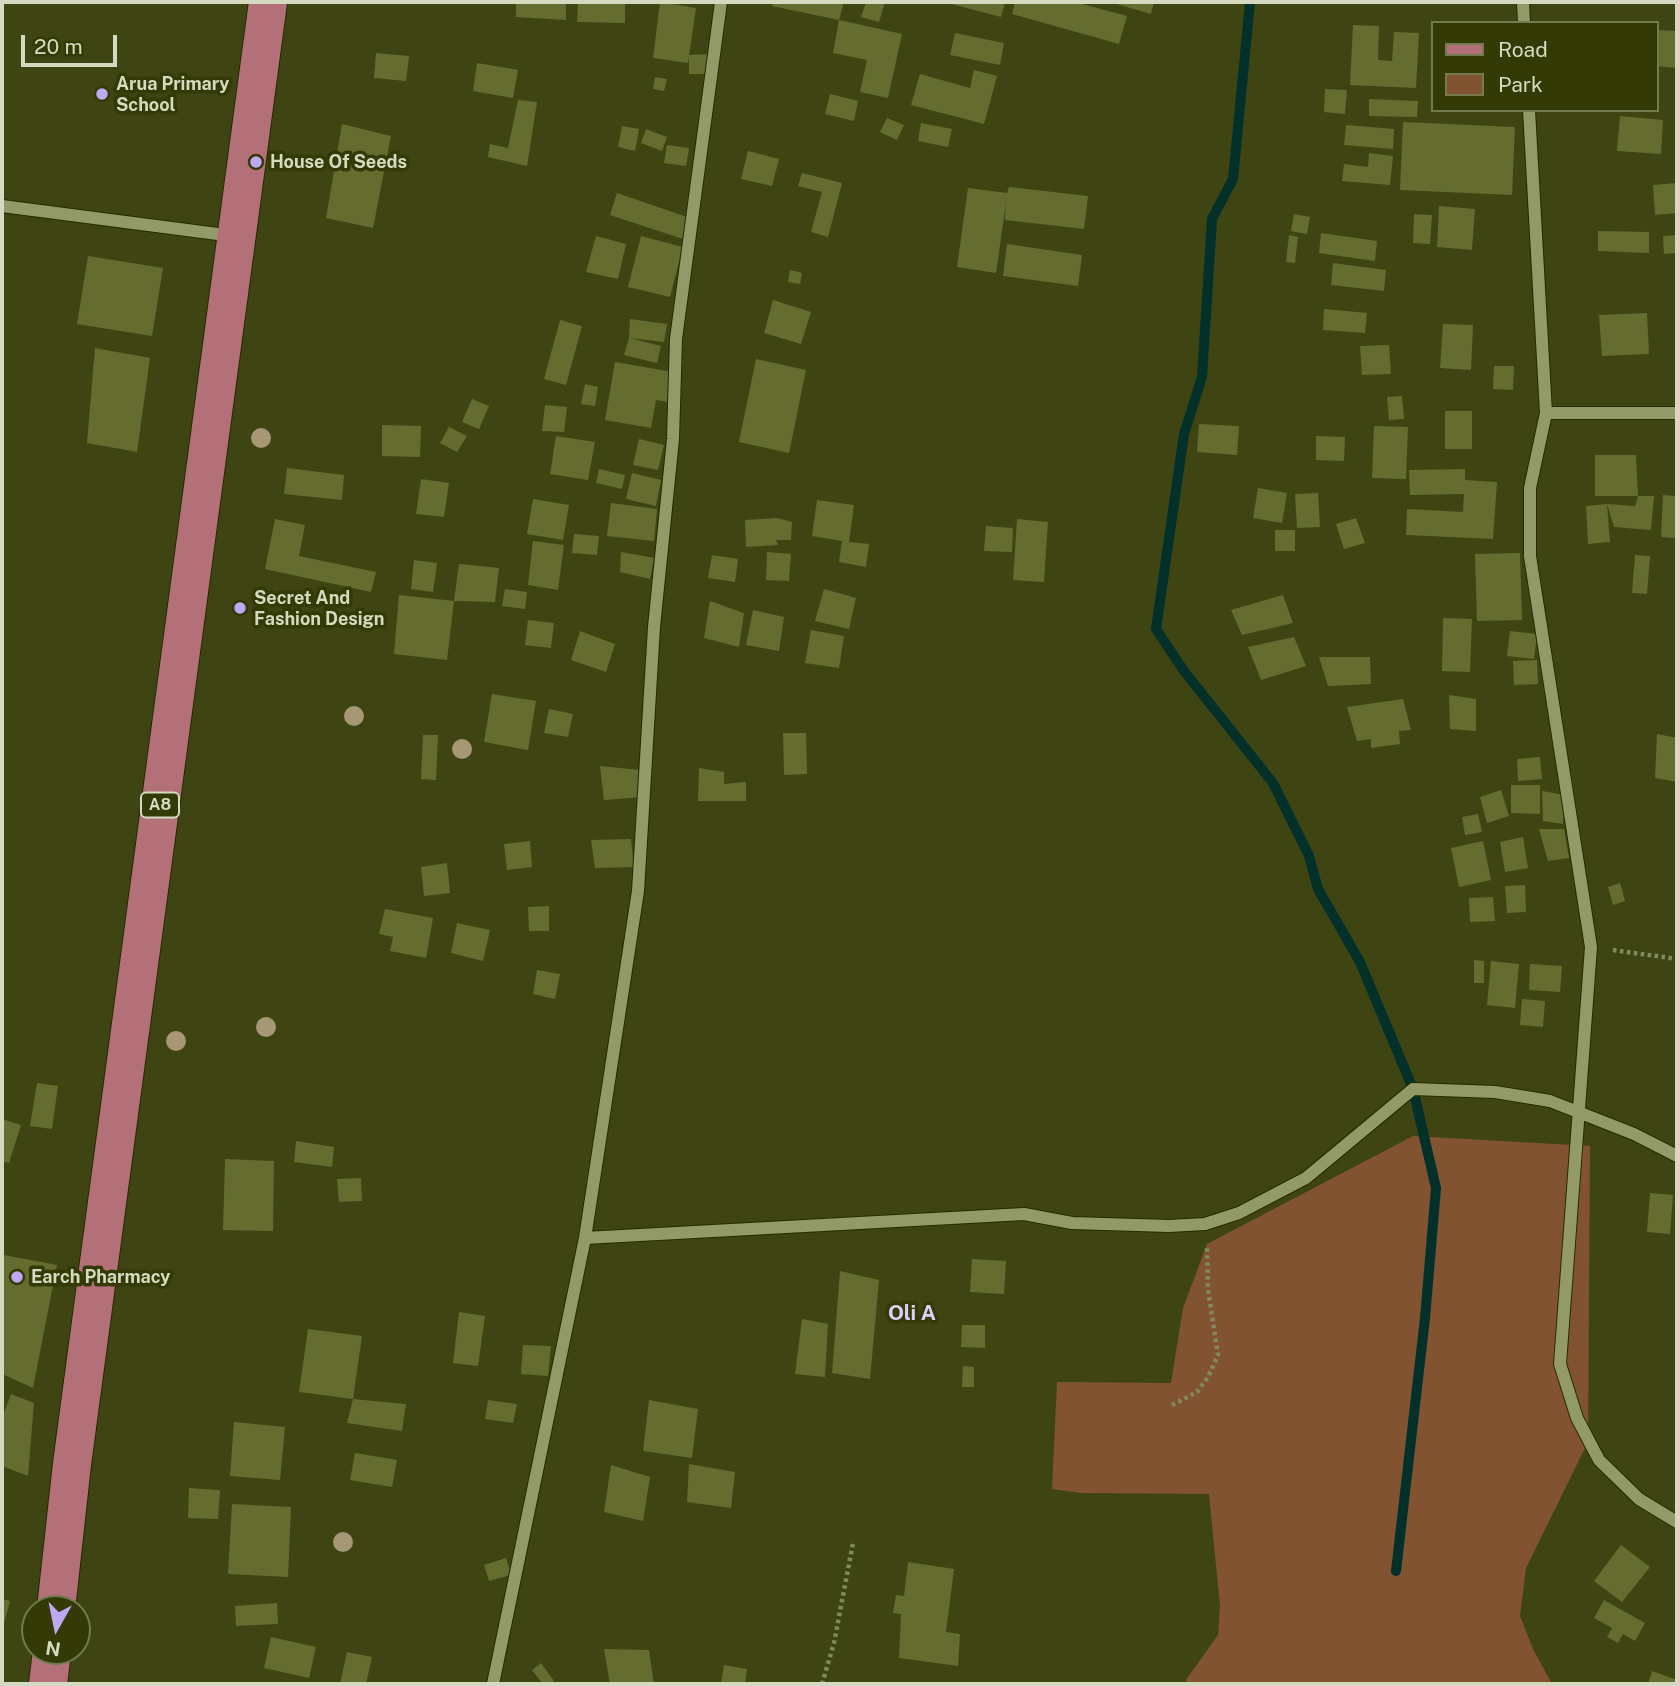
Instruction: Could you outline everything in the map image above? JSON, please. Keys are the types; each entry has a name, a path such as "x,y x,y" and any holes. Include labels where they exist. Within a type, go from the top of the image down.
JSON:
{"main road":[{"name":"A8","path":"58,1595 72,1464 268,2"},
{"path":"48,1684 50,1665"}],"street":[{"path":"493,1684 586,1238 638,891 654,627 673,439 677,339 721,2"},
{"path":"1523,2 1524,21"},
{"path":"1529,112 1546,413 1530,488 1530,556 1591,947 1560,1364 1577,1418 1599,1460 1639,1499 1677,1522"},
{"path":"2,206 236,236"},
{"path":"1546,413 1677,413"},
{"path":"586,1238 1024,1214 1072,1223 1159,1226 1205,1224 1239,1213 1306,1178 1413,1089 1495,1092 1550,1101 1580,1111 1677,1156"}],"path":[{"path":"1591,947 1677,959"},
{"path":"1172,1405 1197,1392 1208,1377 1218,1355 1208,1289 1210,1273 1205,1224"},
{"path":"822,1684 834,1643 853,1543"}],"green space":[{"path":"1413,1136 1590,1146 1588,1442 1526,1568 1520,1616 1533,1649 1552,1684 1187,1684 1186,1680 1218,1635 1220,1606 1209,1494 1081,1493 1052,1489 1057,1382 1171,1383 1183,1308 1207,1244"}],"building":[{"path":"516,2 566,2 566,20 516,17"},
{"path":"578,2 625,2 625,23 577,22"},
{"path":"660,2 696,8 688,63 653,58"},
{"path":"773,2 844,2 839,20 772,6"},
{"path":"866,2 885,2 879,22 861,17"},
{"path":"944,2 1005,2 1001,17"},
{"path":"1015,2 1075,2 1127,16 1119,44 1012,14"},
{"path":"1110,2 1154,2 1151,14"},
{"path":"839,20 902,34 888,98 860,92 867,60 833,53"},
{"path":"1353,25 1379,26 1378,60 1392,61 1394,32 1419,33 1416,88 1350,85"},
{"path":"1658,30 1677,31 1677,68 1658,66"},
{"path":"955,33 1004,43 1000,65 950,55"},
{"path":"376,53 409,56 406,81 374,78"},
{"path":"708,54 709,74 689,74 689,55"},
{"path":"477,63 518,70 513,98 473,91"},
{"path":"974,70 997,76 984,124 911,105 920,74 970,88"},
{"path":"655,77 667,79 664,91 653,89"},
{"path":"1325,89 1347,90 1345,114 1324,112"},
{"path":"830,94 858,101 854,121 825,114"},
{"path":"1369,99 1418,101 1417,117 1369,116"},
{"path":"518,100 537,102 527,166 488,157 490,144 508,148"},
{"path":"1620,116 1663,120 1661,154 1617,151"},
{"path":"887,118 904,125 897,140 880,132"},
{"path":"1403,122 1515,127 1512,195 1400,190"},
{"path":"921,123 952,129 948,147 918,141"},
{"path":"342,124 391,136 373,228 326,218"},
{"path":"1346,125 1394,129 1393,149 1344,145"},
{"path":"622,126 639,129 635,151 618,147"},
{"path":"646,129 667,137 662,151 641,143"},
{"path":"667,145 689,148 686,166 664,163"},
{"path":"748,151 779,159 772,186 741,179"},
{"path":"1369,153 1393,156 1390,185 1342,181 1344,164 1368,167"},
{"path":"802,173 842,183 828,237 811,232 822,192 798,186"},
{"path":"1677,183 1677,213 1655,215 1653,185"},
{"path":"1009,187 1088,196 1084,229 1005,220 1006,203 996,273 957,267 968,188 1007,193"},
{"path":"617,193 690,218 683,239 610,215"},
{"path":"1439,206 1475,209 1472,250 1437,247"},
{"path":"1294,214 1310,217 1307,234 1291,231"},
{"path":"1414,214 1432,215 1430,244 1413,243"},
{"path":"1598,231 1649,232 1649,253 1598,251"},
{"path":"1321,233 1377,241 1375,261 1319,253"},
{"path":"1289,235 1298,237 1295,263 1286,262"},
{"path":"1677,235 1677,253 1664,254 1663,236"},
{"path":"596,236 626,244 618,279 586,272"},
{"path":"641,236 683,247 670,297 628,287"},
{"path":"1007,244 1082,255 1078,286 1003,276"},
{"path":"88,256 163,268 152,336 77,324"},
{"path":"1333,263 1386,270 1384,291 1331,285"},
{"path":"790,270 802,273 800,284 788,282"},
{"path":"773,300 811,312 801,344 764,333"},
{"path":"1324,309 1367,313 1365,333 1323,330"},
{"path":"1647,313 1649,354 1602,356 1599,315"},
{"path":"630,319 667,324 664,342 629,338"},
{"path":"560,320 582,326 566,385 544,379"},
{"path":"1443,324 1473,325 1471,370 1440,368"},
{"path":"629,338 661,346 657,363 624,355"},
{"path":"1389,345 1391,374 1362,375 1360,346"},
{"path":"95,348 150,358 137,452 87,443"},
{"path":"756,359 806,370 789,453 739,442"},
{"path":"615,362 673,372 668,402 656,400 651,428 605,420"},
{"path":"1494,366 1514,366 1513,390 1493,389"},
{"path":"585,384 598,387 595,406 581,404"},
{"path":"1402,396 1404,419 1389,420 1387,397"},
{"path":"472,399 489,406 479,429 462,422"},
{"path":"545,405 567,407 564,432 542,431"},
{"path":"1445,411 1472,411 1472,449 1445,449"},
{"path":"1199,424 1239,426 1237,455 1197,452"},
{"path":"382,425 421,426 420,457 382,456"},
{"path":"1374,426 1408,427 1406,479 1372,478"},
{"path":"449,427 467,436 457,452 440,443"},
{"path":"556,436 595,442 588,480 550,474"},
{"path":"1316,436 1345,437 1344,461 1316,460"},
{"path":"639,439 664,445 658,470 633,465"},
{"path":"1595,455 1636,455 1638,496 1595,496"},
{"path":"287,468 344,475 342,500 284,494"},
{"path":"599,469 625,475 622,489 596,483"},
{"path":"1465,469 1465,480 1497,482 1493,539 1406,535 1407,509 1463,512 1464,494 1410,495 1409,470"},
{"path":"632,473 661,480 656,506 626,499"},
{"path":"421,479 449,483 444,517 416,514"},
{"path":"1258,488 1287,493 1282,523 1253,518"},
{"path":"1318,493 1320,527 1297,528 1295,494"},
{"path":"1663,495 1677,496 1676,538 1661,537"},
{"path":"1638,496 1654,496 1651,530 1614,527 1607,504 1635,506"},
{"path":"533,499 569,505 563,540 527,534"},
{"path":"817,500 854,505 849,542 869,544 866,567 839,562 842,541 812,536"},
{"path":"611,503 657,509 654,541 607,536"},
{"path":"1607,504 1610,542 1588,544 1586,506"},
{"path":"777,518 792,522 791,540 776,540 778,545 746,547 745,520"},
{"path":"1356,518 1365,543 1344,549 1336,524"},
{"path":"275,519 305,525 299,556 376,572 371,592 265,569"},
{"path":"1017,519 1048,522 1044,582 1013,580"},
{"path":"986,526 1013,528 1012,552 984,551"},
{"path":"1275,530 1295,530 1295,551 1275,551"},
{"path":"574,534 599,536 597,555 572,553"},
{"path":"533,541 564,545 558,590 528,585"},
{"path":"621,552 654,558 650,579 620,572"},
{"path":"767,552 791,554 789,581 766,580"},
{"path":"1520,553 1522,620 1477,621 1475,554"},
{"path":"712,555 738,559 735,582 708,578"},
{"path":"1635,555 1650,556 1647,594 1632,593"},
{"path":"414,560 437,563 433,592 411,589"},
{"path":"459,564 499,568 495,602 454,601"},
{"path":"505,589 527,592 525,609 502,606"},
{"path":"824,589 856,598 849,629 815,621"},
{"path":"399,595 454,601 447,660 394,654"},
{"path":"1283,595 1293,623 1242,635 1231,610"},
{"path":"710,601 744,613 739,647 704,638"},
{"path":"753,610 784,617 779,651 746,645"},
{"path":"1443,618 1472,619 1470,672 1442,671"},
{"path":"528,620 554,623 551,648 525,645"},
{"path":"811,630 844,636 839,668 805,663"},
{"path":"580,631 615,644 606,672 571,660"},
{"path":"1510,631 1537,634 1534,659 1507,656"},
{"path":"1294,637 1306,666 1261,680 1248,647"},
{"path":"1319,657 1370,657 1371,684 1328,686"},
{"path":"1537,660 1538,684 1514,685 1513,661"},
{"path":"492,694 536,701 528,750 484,742"},
{"path":"1449,695 1476,699 1476,731 1450,729"},
{"path":"1403,699 1411,730 1399,731 1400,744 1371,748 1371,739 1357,741 1347,707"},
{"path":"549,709 573,714 568,737 544,733"},
{"path":"783,733 806,733 807,774 784,775"},
{"path":"1657,734 1677,738 1677,782 1655,778"},
{"path":"423,735 438,735 436,780 421,779"},
{"path":"1540,757 1542,779 1518,781 1517,759"},
{"path":"600,766 640,770 642,797 604,800"},
{"path":"699,768 724,772 724,784 746,782 746,801 698,801"},
{"path":"1511,785 1540,785 1540,814 1511,813"},
{"path":"1501,790 1509,816 1487,823 1480,797"},
{"path":"1542,791 1565,795 1563,824 1543,821"},
{"path":"1478,814 1482,832 1465,835 1462,817"},
{"path":"1539,829 1564,829 1569,858 1548,861"},
{"path":"1523,837 1528,868 1505,872 1500,842"},
{"path":"631,839 634,867 595,868 591,840"},
{"path":"530,841 532,867 507,870 504,844"},
{"path":"1483,841 1491,880 1459,887 1451,848"},
{"path":"447,863 450,893 424,896 421,867"},
{"path":"1620,883 1625,901 1613,905 1608,887"},
{"path":"1525,885 1526,912 1507,913 1505,886"},
{"path":"1493,897 1495,921 1470,922 1469,898"},
{"path":"549,906 549,931 529,931 528,907"},
{"path":"385,909 433,918 426,958 390,951 393,937 379,934"},
{"path":"457,923 490,930 483,961 451,953"},
{"path":"1474,960 1484,961 1484,983 1474,983"},
{"path":"1491,961 1519,964 1515,1008 1487,1005"},
{"path":"1530,964 1562,966 1560,992 1529,990"},
{"path":"537,970 560,974 555,999 533,994"},
{"path":"1522,999 1545,1001 1543,1027 1520,1025"},
{"path":"37,1083 58,1086 52,1129 30,1126"},
{"path":"2,1119 21,1125 9,1163 2,1161"},
{"path":"296,1141 334,1147 332,1167 294,1162"},
{"path":"225,1159 274,1161 273,1231 223,1230"},
{"path":"361,1178 362,1201 339,1202 337,1179"},
{"path":"1650,1193 1673,1195 1670,1234 1647,1232"},
{"path":"4,1255 57,1265 33,1388 2,1374"},
{"path":"972,1259 1006,1261 1004,1294 970,1292"},
{"path":"840,1271 879,1280 870,1379 832,1373"},
{"path":"459,1312 485,1316 478,1366 453,1363"},
{"path":"802,1319 828,1324 825,1377 795,1374"},
{"path":"962,1325 985,1325 985,1348 961,1347"},
{"path":"308,1329 362,1336 353,1399 299,1392"},
{"path":"523,1345 551,1346 548,1376 521,1374"},
{"path":"963,1366 974,1367 974,1387 962,1387"},
{"path":"11,1394 34,1403 28,1476 2,1466 2,1418"},
{"path":"353,1399 406,1404 402,1431 347,1423"},
{"path":"488,1400 517,1404 513,1423 485,1419"},
{"path":"649,1400 698,1409 692,1458 643,1451"},
{"path":"234,1422 285,1427 280,1480 230,1476"},
{"path":"355,1453 397,1460 392,1487 350,1480"},
{"path":"689,1464 735,1472 731,1508 687,1502"},
{"path":"611,1465 650,1477 643,1521 604,1512"},
{"path":"189,1488 220,1490 218,1519 188,1518"},
{"path":"232,1504 291,1507 288,1577 228,1574"},
{"path":"1621,1545 1650,1567 1622,1602 1594,1581"},
{"path":"506,1558 511,1575 489,1581 484,1565"},
{"path":"908,1562 954,1569 946,1632 960,1634 958,1666 899,1658 901,1614 893,1613 896,1595 904,1596"},
{"path":"2,1599 10,1601 3,1627 2,1627"},
{"path":"1604,1600 1645,1623 1635,1641 1623,1634 1618,1643 1607,1637 1612,1628 1594,1618"},
{"path":"277,1603 278,1624 236,1626 235,1606"},
{"path":"271,1637 316,1647 309,1678 264,1668"},
{"path":"604,1649 649,1650 654,1684 610,1684"},
{"path":"347,1652 372,1657 366,1684 340,1684"},
{"path":"541,1663 554,1681 550,1684 543,1684 532,1670"},
{"path":"724,1665 747,1669 745,1684 721,1684"},
{"path":"1652,1671 1677,1680 1677,1684 1648,1684"}],"waterway":[{"path":"1250,2 1233,179 1212,219 1202,377 1184,434 1156,629 1184,671 1273,783 1309,856 1318,889 1360,962 1413,1089 1436,1188 1425,1318 1396,1571"}],"place":[{"name":"Arua Primary School","path":"102,94"},
{"name":"House Of Seeds","path":"256,162"},
{"name":"Secret And Fashion Design","path":"240,608"},
{"name":"Earch Pharmacy","path":"17,1277"}],"district":[{"name":"Oli A","path":"912,1314"}]}
